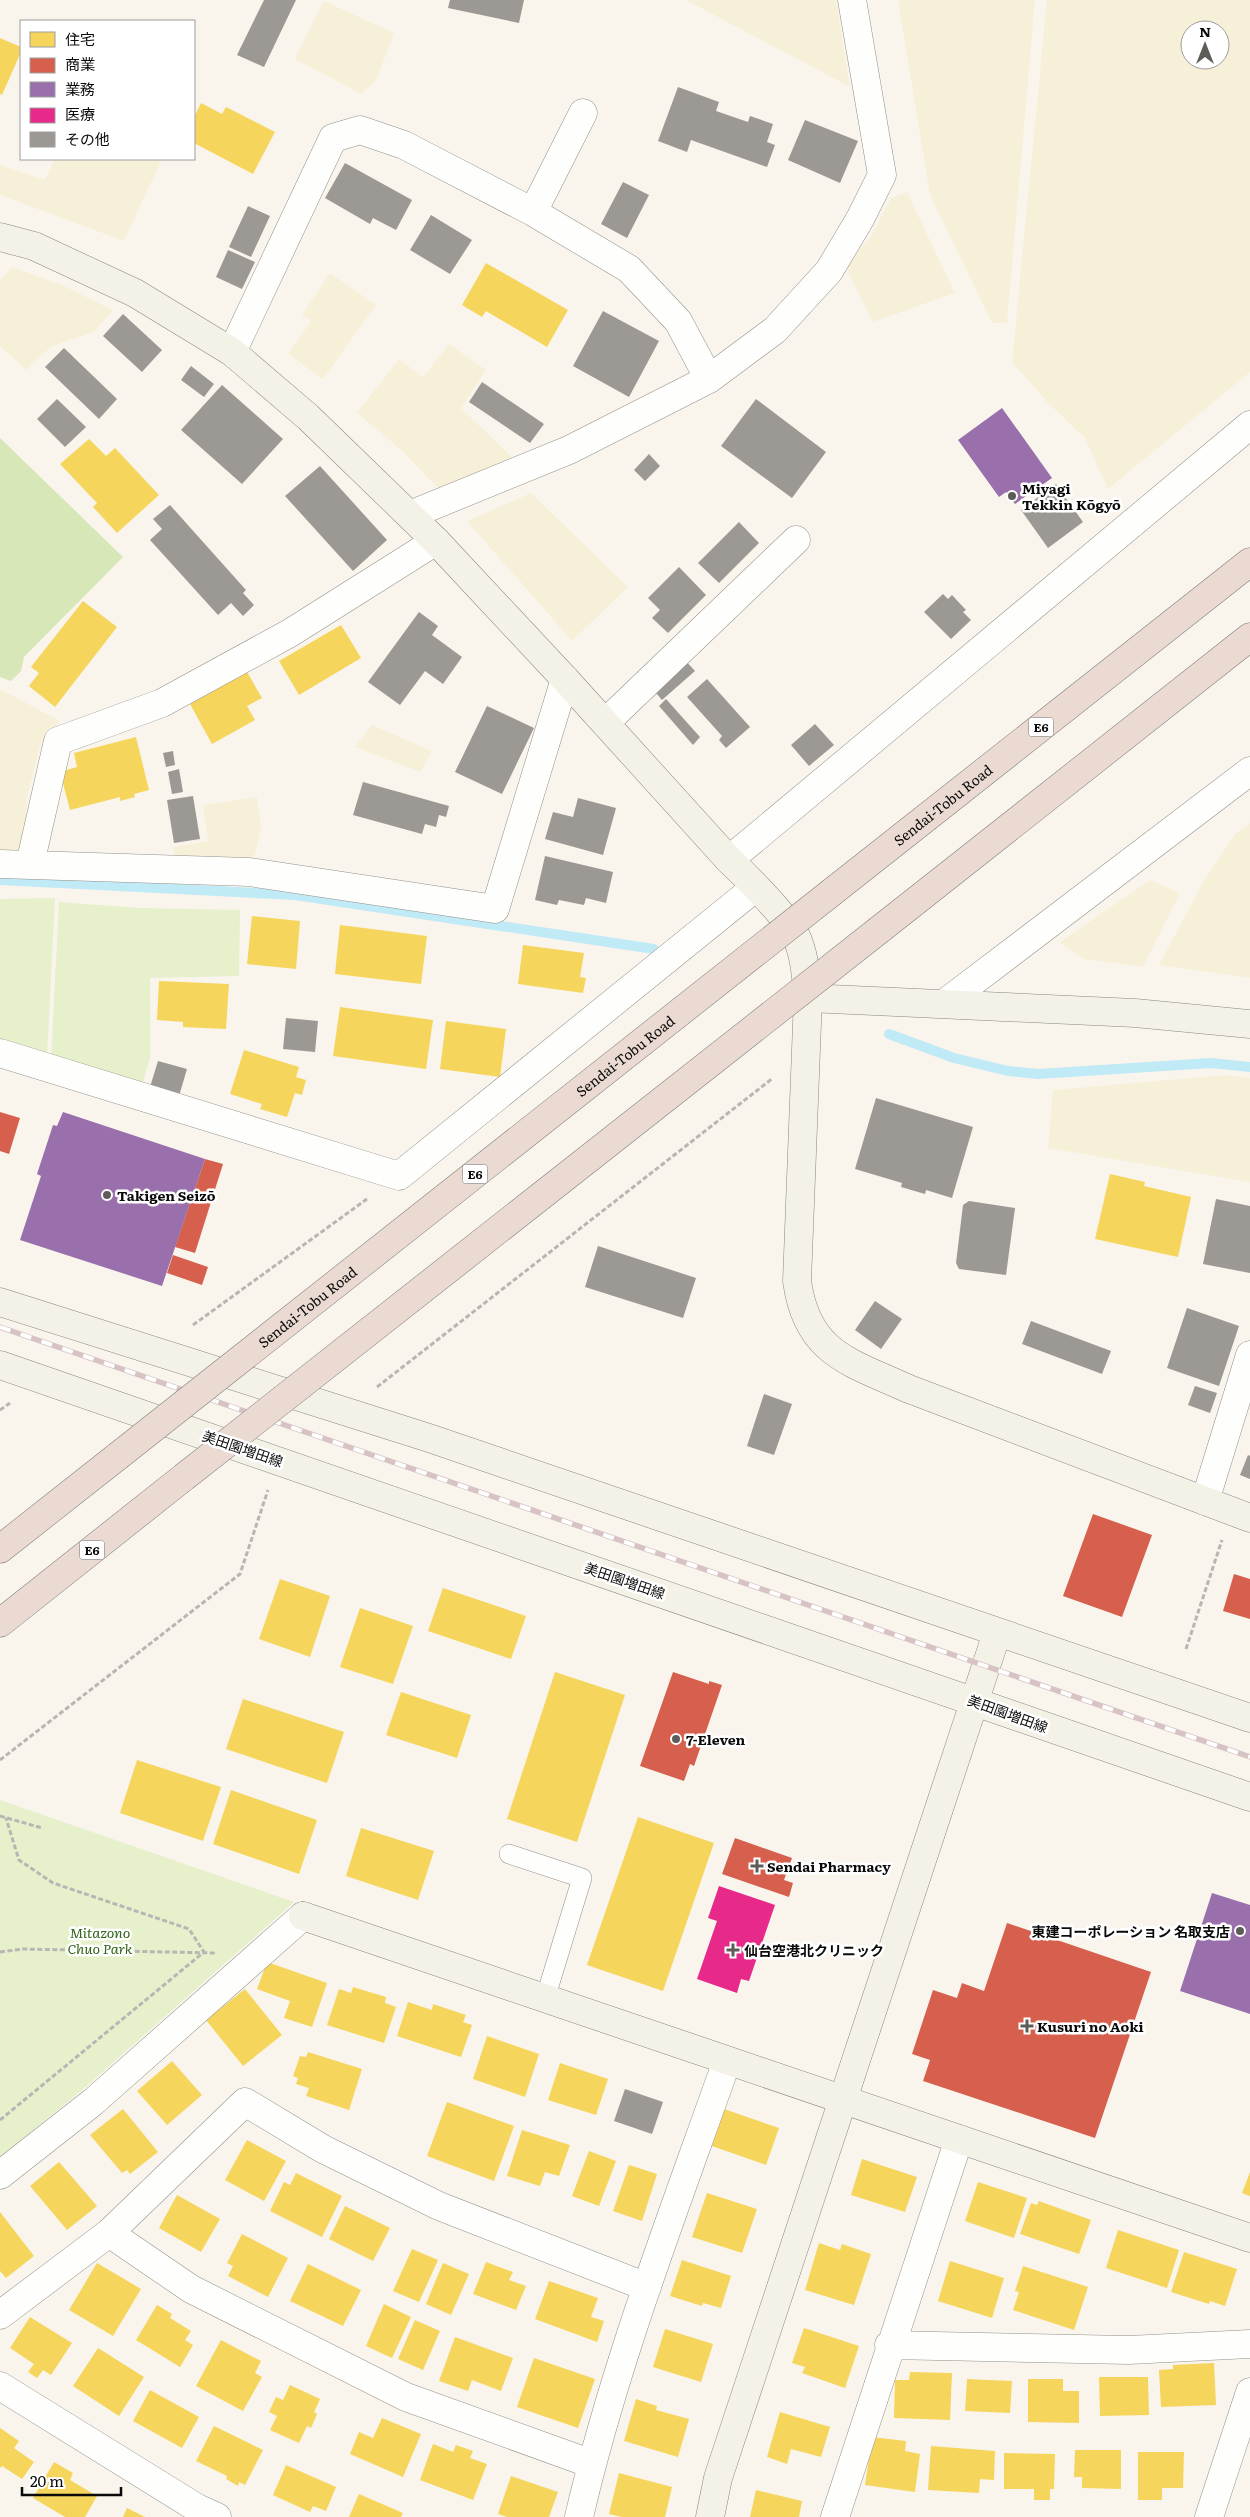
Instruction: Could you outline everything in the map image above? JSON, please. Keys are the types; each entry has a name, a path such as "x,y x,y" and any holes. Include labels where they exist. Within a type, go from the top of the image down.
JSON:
{"highway":[{"name":"Sendai-Tobu Road","path":"0,1549 1250,562"},
{"name":"E6","path":"0,1623 1250,637"}],"street":[{"path":"410,515 569,450 708,378 775,330 828,271 860,219 882,175 852,0"},
{"path":"532,212 583,113"},
{"path":"232,352 333,138 360,130 404,144 532,212 629,269 678,321 708,378"},
{"path":"0,236 34,246 135,293 232,352 322,429 410,515 565,679 728,860 756,887 795,935 805,964 808,998 797,1282 802,1307 814,1334 828,1348 858,1366 909,1389 1240,1515"},
{"path":"728,860 1250,426"},
{"path":"605,723 796,540"},
{"path":"30,864 58,741 162,703 290,633 436,542"},
{"path":"0,864 249,872 495,909 565,679"},
{"path":"946,1003 1250,771"},
{"path":"0,1053 399,1176 756,887"},
{"path":"808,998 1135,1013 1250,1024"},
{"path":"0,1302 429,1438 1250,1718"},
{"path":"1205,1501 1250,1355"},
{"name":"美田園増田線","path":"0,1365 1250,1797"},
{"path":"710,2517 718,2478 841,2101 976,1702 997,1633"},
{"path":"0,2175 93,2102 303,1916 841,2101 1250,2238"},
{"path":"580,2517 592,2464 647,2287 727,2061"},
{"path":"0,2315 109,2233 245,2102 323,2149 439,2206 647,2287"},
{"path":"835,2517 889,2345 959,2139"},
{"path":"109,2233 191,2289 406,2398 592,2464"},
{"path":"889,2345 1129,2350 1250,2344"},
{"path":"0,2386 197,2508 217,2517"},
{"path":"1209,2517 1250,2392"}],"lane":[{"path":"509,1854 582,1878 545,1999"}],"path":[{"path":"377,1387 805,1054"},
{"path":"193,1325 399,1176"},
{"path":"0,1410 10,1403"},
{"path":"0,1760 240,1574 269,1490"},
{"path":"1186,1649 1240,1515"},
{"path":"0,1816 42,1828"},
{"path":"6,1818 19,1860 53,1883 189,1930 204,1952"},
{"path":"0,1952 23,1949 204,1952 258,1955"},
{"path":"0,2120 204,1952"}],"shaded area":[{"path":"686,0 836,0 850,87"},
{"path":"898,0 1035,0 1007,323 992,323 930,195"},
{"path":"1047,0 1250,0 1250,372 1108,489 1085,438 1048,403 1012,362"},
{"path":"324,1 394,33 376,81 361,94 295,59"},
{"path":"55,160 162,160 124,241 0,195 0,165 45,180"},
{"path":"907,192 955,293 873,322 845,266 870,238 891,198"},
{"path":"12,267 62,285 113,310 94,332 52,346 26,370 0,346 0,280"},
{"path":"330,273 376,305 323,379 288,354 311,321 302,315"},
{"path":"449,344 486,370 461,408 516,461 443,493 399,448 357,413 399,359 423,377"},
{"path":"531,493 628,587 572,641 467,521"},
{"path":"0,689 60,721 41,743 27,796 24,854 0,853"},
{"path":"372,725 432,751 420,772 355,747"},
{"path":"257,797 261,829 254,859 214,862 175,860 173,847 208,841 203,805"},
{"path":"1250,823 1250,978 1159,965 1203,882 1235,834"},
{"path":"1150,880 1180,893 1143,967 1083,959 1060,942"},
{"path":"1225,1075 1250,1078 1250,1182 1048,1148 1053,1090"}],"green space":[{"path":"0,438 123,557 24,657 21,671 11,681 0,677"},
{"path":"55,898 47,1056 0,1041 0,899"},
{"path":"59,902 139,908 240,910 239,976 150,978 150,1058 141,1088 51,1059"},
{"name":"Mitazono Chuo Park","path":"0,1800 294,1902 81,2091 0,2157"}],"building: 住宅":[{"path":"0,38 20,47 20,54 2,95 0,94"},
{"path":"201,103 222,114 226,107 275,132 253,174 195,144 195,115"},
{"path":"486,263 568,310 547,347 486,311 482,317 462,305"},
{"path":"89,439 106,456 115,448 159,495 117,533 93,507 97,503 60,464"},
{"path":"83,601 117,627 55,707 29,686 39,673 31,667"},
{"path":"341,625 361,658 299,695 279,661"},
{"path":"247,672 262,698 247,706 255,720 212,744 190,704"},
{"path":"136,737 149,790 134,794 135,797 120,801 120,797 70,810 60,772 77,767 74,753"},
{"path":"252,916 300,921 296,969 247,964"},
{"path":"340,925 427,936 421,984 335,974"},
{"path":"523,945 584,953 580,977 586,978 583,993 518,984"},
{"path":"159,981 229,984 226,1029 183,1027 183,1022 157,1020"},
{"path":"340,1007 433,1020 426,1069 333,1056"},
{"path":"446,1021 506,1029 500,1077 440,1069"},
{"path":"244,1050 299,1067 296,1077 306,1080 302,1095 295,1093 287,1117 260,1109 262,1104 230,1094"},
{"path":"1110,1174 1145,1182 1144,1186 1191,1197 1178,1257 1095,1239"},
{"path":"280,1579 330,1596 310,1657 259,1639"},
{"path":"443,1588 526,1616 511,1659 428,1631"},
{"path":"360,1608 413,1626 393,1684 340,1667"},
{"path":"555,1672 625,1695 577,1842 507,1819"},
{"path":"401,1692 471,1715 457,1758 386,1735"},
{"path":"243,1699 344,1732 327,1783 226,1749"},
{"path":"137,1760 221,1787 203,1841 120,1813"},
{"path":"231,1790 317,1820 299,1874 213,1844"},
{"path":"638,1817 714,1843 663,1991 587,1965"},
{"path":"361,1828 434,1851 418,1900 346,1876"},
{"path":"267,1962 327,1983 312,2027 284,2018 290,2001 257,1989"},
{"path":"353,1987 386,1997 385,2003 396,2007 384,2043 327,2025 339,1989 351,1993"},
{"path":"245,1989 282,2035 243,2066 206,2020"},
{"path":"408,2002 432,2010 433,2004 466,2015 463,2022 472,2025 461,2057 397,2036"},
{"path":"487,2036 539,2054 525,2097 473,2079"},
{"path":"308,2052 362,2069 349,2110 306,2096 309,2088 296,2084 298,2078 293,2076 300,2056 306,2057"},
{"path":"172,2061 202,2095 167,2125 137,2091"},
{"path":"560,2063 608,2079 596,2115 548,2100"},
{"path":"447,2102 514,2126 494,2181 427,2156"},
{"path":"123,2109 158,2152 130,2174 127,2170 122,2173 90,2135"},
{"path":"724,2109 779,2128 766,2165 712,2146"},
{"path":"522,2130 570,2145 559,2176 545,2172 540,2186 507,2176"},
{"path":"247,2140 286,2161 264,2201 225,2180"},
{"path":"589,2151 616,2161 599,2206 572,2196"},
{"path":"862,2159 917,2177 905,2212 851,2195"},
{"path":"59,2162 97,2206 67,2230 30,2186"},
{"path":"629,2165 657,2174 642,2221 613,2211"},
{"path":"1250,2172 1250,2196 1242,2193"},
{"path":"296,2173 342,2196 322,2237 270,2211 284,2182 290,2185"},
{"path":"978,2182 1027,2198 1014,2238 965,2221"},
{"path":"707,2193 757,2209 742,2253 692,2237"},
{"path":"177,2195 220,2219 201,2252 159,2228"},
{"path":"1039,2201 1091,2220 1079,2254 1020,2234 1031,2203 1037,2205"},
{"path":"345,2206 390,2228 373,2261 329,2239"},
{"path":"0,2212 34,2256 6,2278 0,2271"},
{"path":"1118,2230 1179,2250 1167,2288 1106,2268"},
{"path":"242,2234 288,2258 268,2297 228,2276 233,2266 227,2263"},
{"path":"819,2243 840,2250 842,2244 871,2254 854,2305 805,2290"},
{"path":"412,2249 438,2260 419,2302 393,2291"},
{"path":"1184,2252 1237,2269 1225,2306 1210,2301 1209,2304 1171,2292"},
{"path":"682,2260 731,2276 721,2308 703,2303 702,2306 670,2296"},
{"path":"950,2261 1004,2278 992,2318 938,2301"},
{"path":"486,2262 513,2272 509,2280 526,2286 516,2310 473,2294"},
{"path":"97,2263 141,2289 113,2336 69,2310"},
{"path":"443,2263 469,2274 451,2315 426,2304"},
{"path":"308,2264 361,2290 343,2326 290,2301"},
{"path":"1023,2266 1088,2287 1074,2330 1013,2310 1019,2292 1015,2291"},
{"path":"549,2281 598,2298 591,2317 604,2321 597,2342 535,2319"},
{"path":"384,2304 411,2317 392,2358 366,2346"},
{"path":"157,2305 172,2314 170,2318 191,2331 185,2340 193,2345 180,2367 136,2340"},
{"path":"30,2317 72,2343 51,2375 43,2370 37,2378 28,2372 34,2364 10,2348"},
{"path":"415,2320 440,2331 423,2370 398,2359"},
{"path":"804,2328 859,2346 845,2388 802,2373 805,2367 792,2363"},
{"path":"665,2329 713,2344 701,2382 653,2367"},
{"path":"455,2337 513,2358 501,2391 472,2380 468,2391 439,2381"},
{"path":"221,2340 261,2361 255,2373 262,2377 243,2411 196,2386"},
{"path":"98,2348 144,2377 119,2416 73,2386"},
{"path":"534,2358 595,2379 578,2428 517,2407"},
{"path":"1214,2363 1216,2405 1161,2407 1159,2370 1173,2369 1173,2365"},
{"path":"910,2372 952,2373 950,2420 894,2418 895,2380 909,2380"},
{"path":"1099,2377 1148,2377 1149,2415 1100,2416"},
{"path":"967,2379 1012,2381 1010,2413 965,2411"},
{"path":"1028,2379 1063,2379 1063,2391 1079,2391 1079,2423 1028,2422"},
{"path":"290,2385 320,2399 314,2412 317,2414 311,2428 307,2426 299,2443 270,2430 277,2416 269,2412 276,2397 283,2400"},
{"path":"150,2390 199,2417 182,2448 133,2421"},
{"path":"636,2399 657,2406 656,2410 689,2419 678,2457 624,2441"},
{"path":"780,2412 830,2427 821,2457 791,2449 787,2464 767,2457"},
{"path":"382,2418 421,2434 403,2477 350,2454 359,2432 373,2438"},
{"path":"214,2426 263,2450 245,2485 239,2482 238,2486 226,2479 227,2476 196,2461"},
{"path":"0,2428 19,2441 14,2448 34,2462 22,2479 2,2466 0,2468"},
{"path":"872,2437 906,2441 905,2451 920,2454 915,2492 865,2485"},
{"path":"433,2444 453,2452 456,2445 473,2451 470,2458 487,2464 473,2500 420,2480"},
{"path":"931,2446 995,2451 994,2480 980,2479 979,2493 928,2490"},
{"path":"1075,2450 1121,2450 1121,2489 1082,2488 1082,2477 1074,2477"},
{"path":"1138,2452 1184,2452 1183,2488 1162,2488 1162,2500 1138,2500"},
{"path":"1004,2453 1055,2454 1054,2489 1050,2489 1050,2500 1034,2500 1034,2489 1004,2489"},
{"path":"54,2462 73,2473 70,2480 97,2496 85,2517 65,2517 33,2498"},
{"path":"286,2465 336,2487 326,2511 313,2506 310,2512 273,2495"},
{"path":"619,2473 672,2487 665,2517 622,2517 609,2514"},
{"path":"511,2476 558,2492 549,2517 507,2517 498,2514"},
{"path":"756,2490 802,2501 799,2517 750,2517"},
{"path":"359,2494 403,2513 401,2517 349,2517"},
{"path":"127,2508 145,2517 123,2517"}],"building: 商業":[{"path":"0,1112 20,1118 9,1154 0,1151"},
{"path":"205,1159 223,1164 195,1253 175,1247"},
{"path":"173,1255 208,1267 202,1285 167,1273"},
{"path":"1093,1514 1152,1535 1122,1617 1063,1596"},
{"path":"1234,1574 1250,1579 1250,1619 1223,1611"},
{"name":"7-Eleven","path":"673,1672 709,1684 709,1681 722,1685 694,1766 690,1764 684,1781 640,1766"},
{"name":"Sendai Pharmacy","path":"735,1838 792,1858 784,1880 793,1883 789,1897 722,1874"},
{"name":"Kusuri no Aoki","path":"1007,1923 1151,1972 1095,2138 923,2081 930,2060 912,2054 933,1990 957,1998 962,1983 984,1991"}],"building: 業務":[{"path":"1002,408 1052,478 1015,504 1006,492 999,497 958,440"},
{"path":"63,1112 205,1159 162,1286 20,1240 41,1176 37,1174 53,1125 57,1126"},
{"path":"1212,1893 1250,1905 1250,2014 1180,1991"}],"building: 医療":[{"name":"仙台空港北クリニック","path":"719,1886 775,1905 749,1981 741,1979 737,1993 697,1979 717,1921 708,1918"}],"building: その他":[{"path":"264,0 296,0 264,67 237,55"},
{"path":"450,0 524,0 519,23 448,8"},
{"path":"678,87 719,102 716,111 748,122 750,116 773,124 767,142 775,145 767,167 691,140 687,152 658,141"},
{"path":"805,120 858,141 840,183 788,160"},
{"path":"345,163 412,200 396,230 373,218 370,224 325,198"},
{"path":"623,182 649,195 627,238 601,224"},
{"path":"248,206 270,216 251,257 229,247"},
{"path":"431,215 472,240 450,274 410,250"},
{"path":"228,250 255,262 242,289 216,277"},
{"path":"603,311 659,341 629,397 573,366"},
{"path":"123,314 162,350 142,372 103,336"},
{"path":"64,348 117,399 99,419 45,367"},
{"path":"191,366 214,384 204,397 181,380"},
{"path":"482,382 544,424 530,443 469,402"},
{"path":"222,385 283,439 242,484 181,430"},
{"path":"57,399 86,427 65,447 37,419"},
{"path":"756,399 826,452 792,498 721,446"},
{"path":"649,454 660,466 645,481 634,470"},
{"path":"320,466 387,540 353,571 285,496"},
{"path":"1056,484 1083,522 1048,548 1021,510"},
{"path":"170,505 246,590 243,593 254,605 243,616 231,603 218,615 150,540 162,529 153,519"},
{"path":"739,522 759,543 719,583 698,563"},
{"path":"679,567 706,595 668,633 652,618 660,610 648,598"},
{"path":"943,594 948,599 952,595 966,610 963,612 971,620 951,639 924,612"},
{"path":"419,612 438,626 432,635 462,657 443,684 425,671 400,705 368,682"},
{"path":"683,658 695,671 662,700 651,687"},
{"path":"707,679 750,727 726,748 719,740 722,736 687,697"},
{"path":"666,699 700,737 693,745 659,706"},
{"path":"487,706 534,728 502,794 455,772"},
{"path":"815,724 834,745 809,766 791,745"},
{"path":"173,751 175,765 166,767 163,753"},
{"path":"179,769 183,792 172,794 168,772"},
{"path":"363,782 449,806 446,817 439,815 436,827 425,824 422,834 353,815"},
{"path":"193,796 200,839 174,843 167,800"},
{"path":"578,798 616,808 603,855 545,839 553,812 573,817"},
{"path":"545,856 613,872 606,903 586,898 584,905 559,900 557,905 535,900"},
{"path":"286,1018 318,1021 315,1052 283,1049"},
{"path":"158,1061 187,1069 179,1096 150,1087"},
{"path":"876,1098 973,1127 952,1198 926,1190 925,1194 901,1187 902,1183 855,1169"},
{"path":"1216,1199 1250,1206 1250,1273 1203,1264"},
{"path":"969,1201 1015,1208 1006,1275 959,1269 956,1263 963,1205"},
{"path":"598,1246 696,1278 683,1318 585,1287"},
{"path":"875,1301 902,1319 881,1349 855,1330"},
{"path":"1187,1308 1239,1326 1219,1386 1167,1368"},
{"path":"1031,1321 1111,1351 1102,1374 1022,1344"},
{"path":"1195,1386 1217,1393 1210,1413 1188,1405"},
{"path":"764,1394 792,1404 774,1455 747,1446"},
{"path":"1248,1455 1250,1456 1250,1479 1240,1475"},
{"path":"625,2089 663,2102 652,2134 614,2121"}],"waterway":[{"path":"0,880 295,895 654,949"},
{"path":"889,1034 954,1058 1008,1071 1038,1074 1211,1063 1250,1067"}],"railway":[{"path":"0,1327 1250,1757"}],"place":[{"name":"Miyagi Tekkin Kōgyō","path":"1012,496"},
{"name":"Takigen Seizō","path":"107,1195"},
{"name":"7-Eleven","path":"676,1739"},
{"name":"Sendai Pharmacy","path":"757,1866"},
{"name":"東建コーポレーション 名取支店","path":"1240,1931"},
{"name":"仙台空港北クリニック","path":"733,1950"},
{"name":"Kusuri no Aoki","path":"1027,2026"}]}
